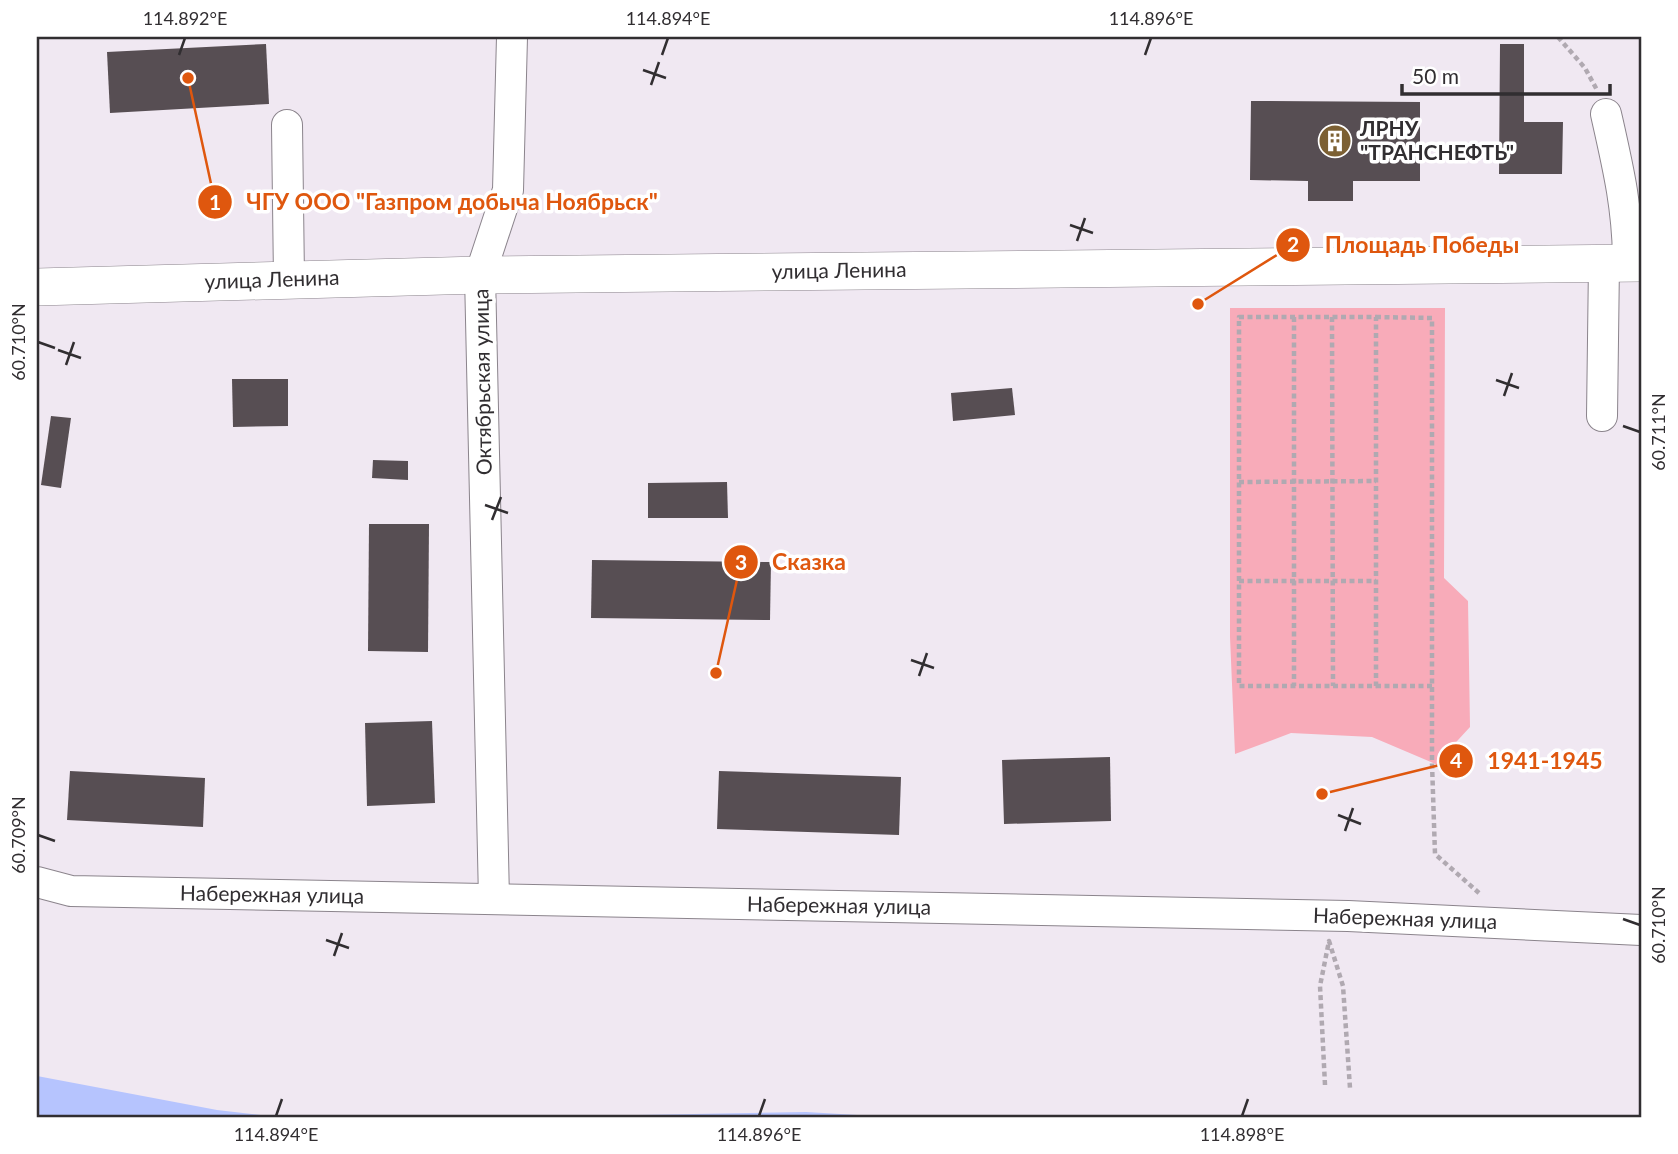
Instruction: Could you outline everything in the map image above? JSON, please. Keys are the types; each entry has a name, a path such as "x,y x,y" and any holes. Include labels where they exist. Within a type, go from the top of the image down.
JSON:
{"main road":[{"name":"улица Ленина","path":"37,287 480,275 1624,263"}],"street":[{"name":"Октябрьская улица","path":"494,899 480,275 508,190 512,37"},
{"path":"1601,416 1624,263 1627,218 1606,114"},
{"path":"287,125 289,279"},
{"name":"Набережная улица","path":"37,882 71,891 1348,916 1641,930"}],"path":[{"path":"1558,37 1585,68 1606,114"},
{"path":"1432,686 1239,686 1239,317 1432,318 1435,854 1480,894 1483,921"},
{"path":"1294,317 1294,686"},
{"path":"1332,317 1333,686"},
{"path":"1376,317 1377,686"},
{"path":"1239,481 1377,481"},
{"path":"1239,581 1376,581"},
{"path":"1325,1085 1320,986 1329,941 1343,986 1349,1088"}],"shaded area":[{"path":"1230,308 1445,308 1444,578 1468,601 1470,727 1447,752 1445,768 1372,737 1291,733 1235,754 1230,637"}],"water":[{"path":"37,1076 217,1110 278,1117 37,1117"},
{"path":"806,1112 892,1117 525,1117"}],"building":[{"path":"266,44 269,104 110,113 107,52"},
{"path":"1500,44 1524,44 1524,122 1563,122 1562,174 1499,174"},
{"name":"ЛРНУ \"ТРАНСНЕФТЬ\"","path":"1251,101 1420,102 1420,181 1353,181 1353,201 1308,201 1308,181 1250,180"},
{"path":"232,379 288,379 288,426 233,427"},
{"path":"1012,388 1015,415 953,421 951,393"},
{"path":"51,416 71,418 61,488 41,485"},
{"path":"373,460 408,461 408,480 372,478"},
{"path":"727,482 728,518 648,518 648,483"},
{"path":"369,524 429,524 428,652 368,651"},
{"path":"592,560 771,562 770,620 591,618"},
{"path":"432,721 435,803 367,806 365,723"},
{"path":"1110,757 1111,821 1004,824 1002,760"},
{"path":"70,771 205,778 203,827 67,820"},
{"path":"719,771 901,777 899,835 717,829"}],"place":[{"name":"ЧГУ ООО \"Газпром добыча Ноябрьск\"","path":"188,78"},
{"name":"ЛРНУ \"ТРАНСНЕФТЬ\"","path":"1335,141"},
{"name":"Площадь Победы","path":"1198,304"},
{"name":"Сказка","path":"716,673"},
{"name":"1941-1945","path":"1322,794"}]}
